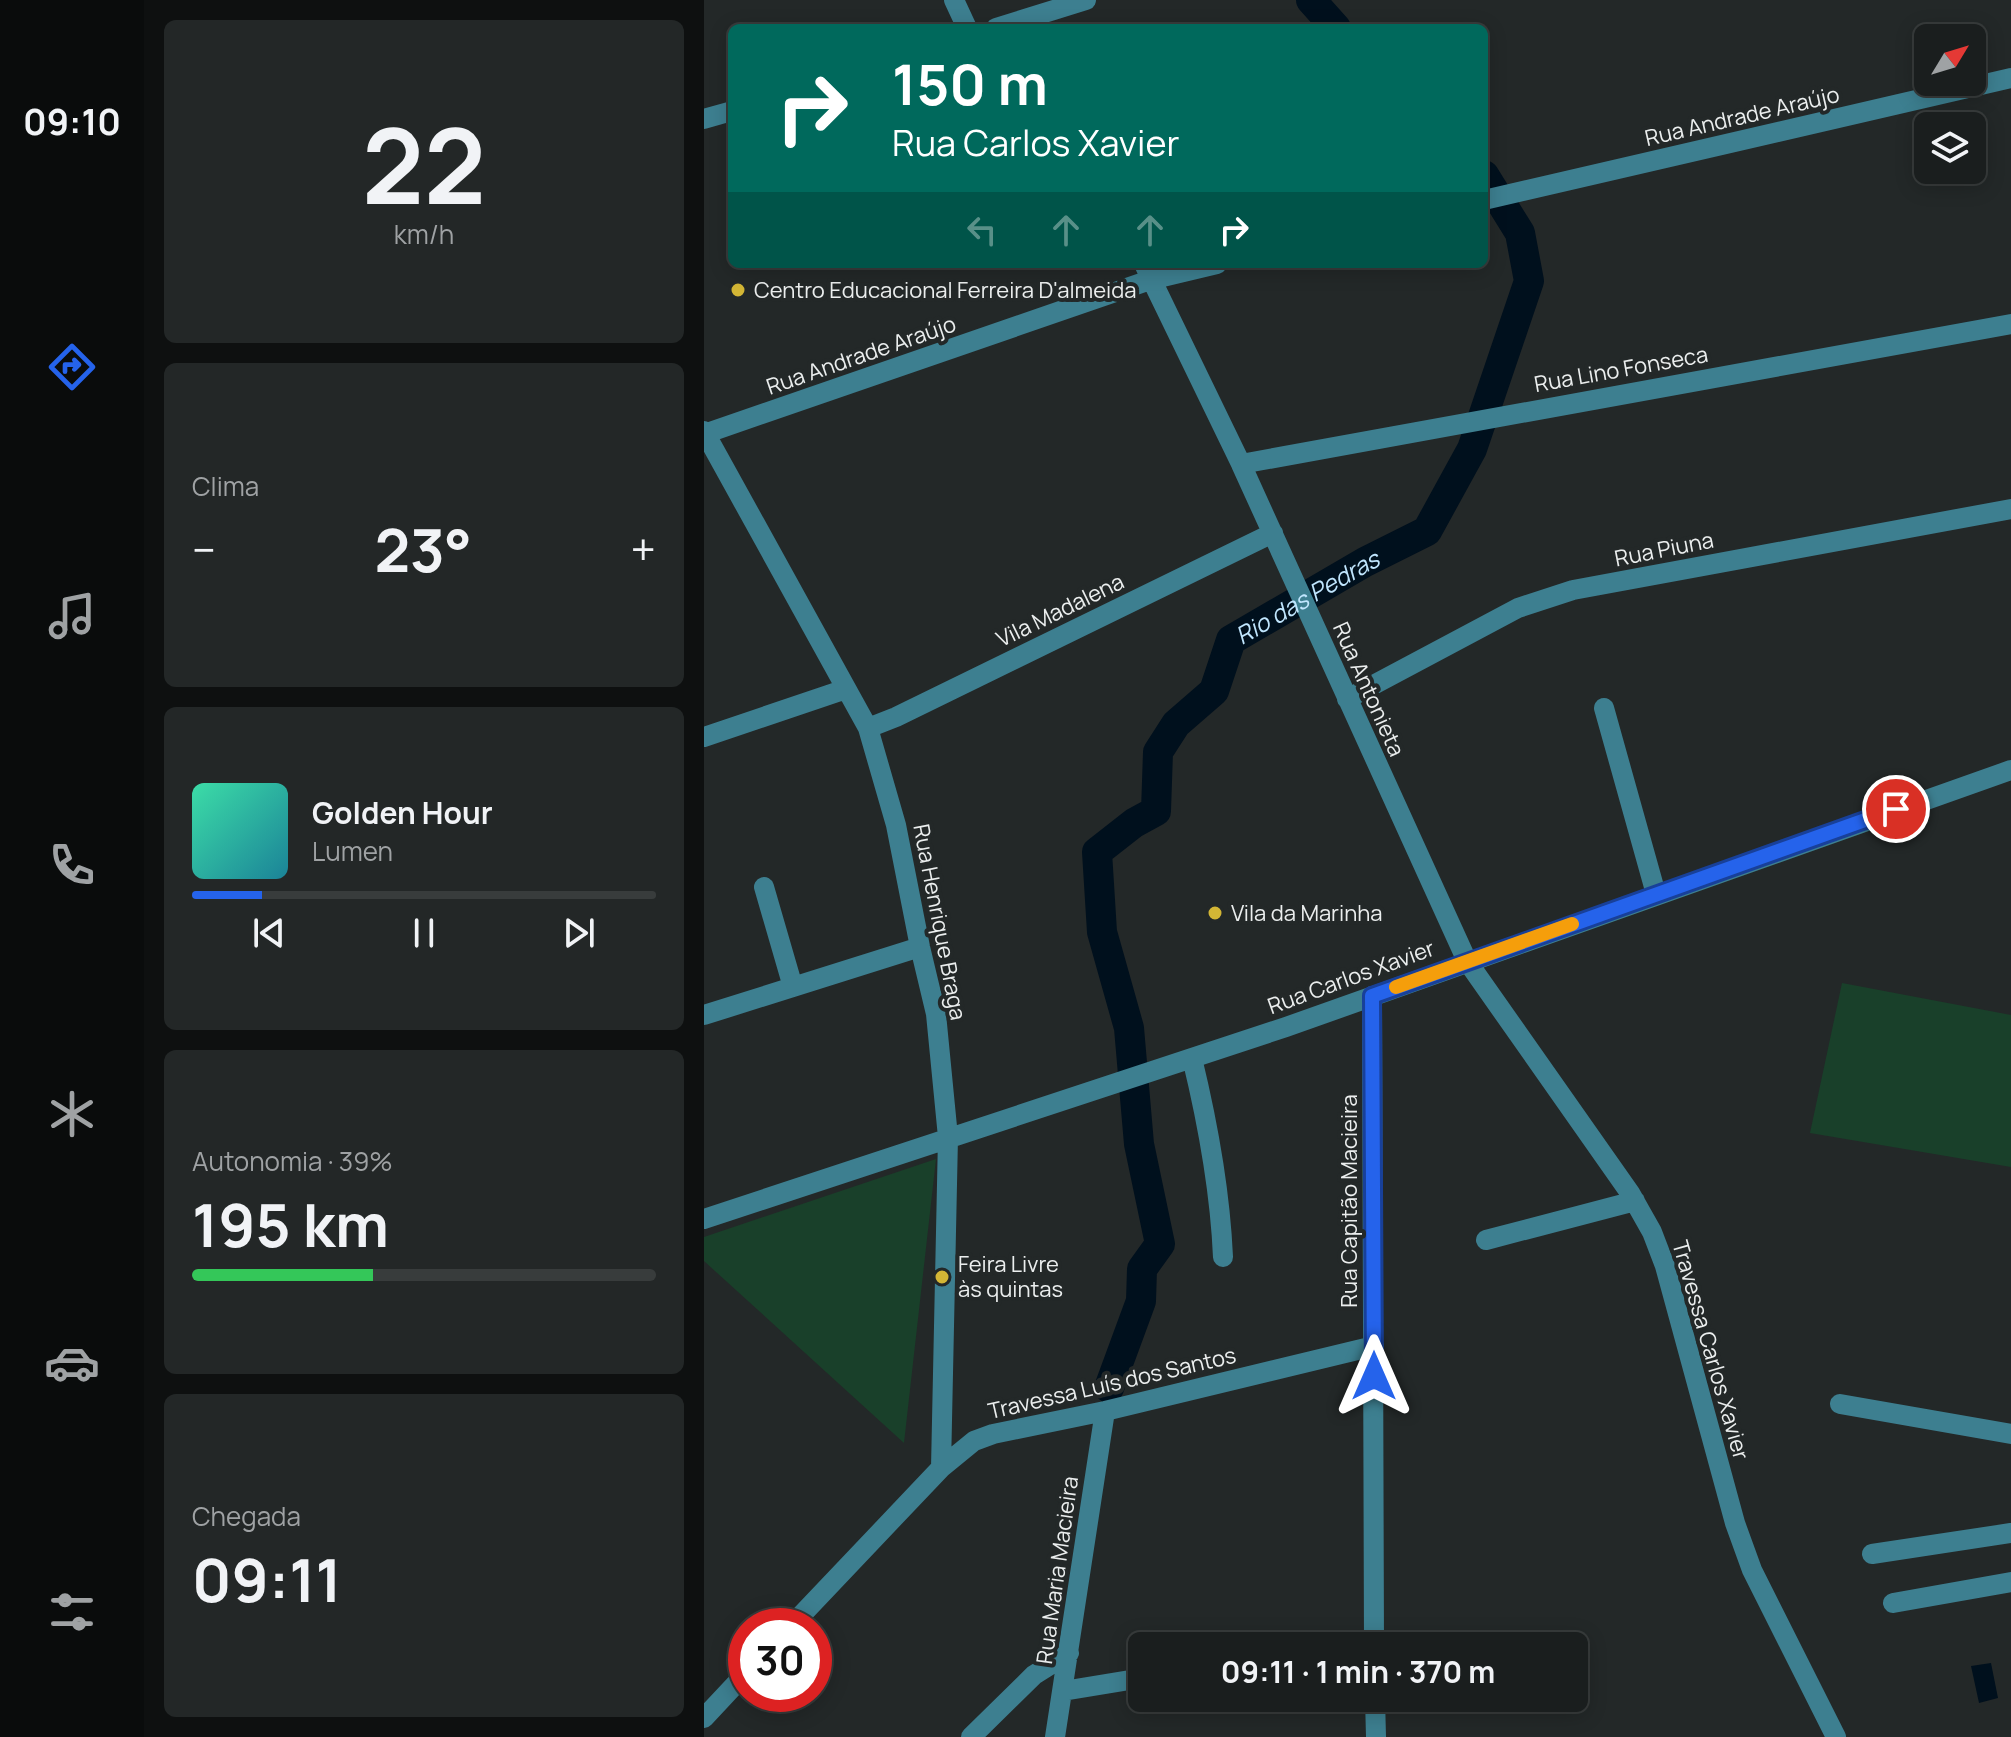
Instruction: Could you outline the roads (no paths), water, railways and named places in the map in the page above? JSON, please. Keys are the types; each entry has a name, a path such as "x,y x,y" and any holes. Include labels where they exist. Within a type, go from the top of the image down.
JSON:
{"street":[{"path":"954,0 965,24"},
{"path":"1038,22 1081,1"},
{"name":"Rua Andrade Araújo","path":"1488,199 2011,78"},
{"path":"704,119 728,112"},
{"name":"Rua Andrade Araújo","path":"705,433 1147,272 1182,268"},
{"name":"Rua Antonieta","path":"1147,272 1241,464 1467,961"},
{"name":"Rua Lino Fonseca","path":"1241,464 2011,324"},
{"name":"Rua Henrique Braga","path":"705,433 868,728 896,825 936,1014 948,1137 941,1468"},
{"name":"Rua Piuna","path":"1347,699 1518,608 1543,598 2011,509"},
{"name":"Vila Madalena","path":"868,728 1273,533"},
{"path":"704,737 846,689"},
{"path":"1604,708 1656,894"},
{"name":"Rua Carlos Xavier","path":"704,1219 1137,1077 2011,770"},
{"path":"764,887 793,987"},
{"path":"704,1015 920,947"},
{"name":"Travessa Carlos Xavier","path":"1467,961 1635,1201 1652,1232 1665,1266 1735,1523 1752,1570 1836,1737"},
{"name":"Rua Capitão Macieira","path":"1372,996 1374,1632"},
{"path":"1192,1058 1214,1158 1223,1257"},
{"path":"1486,1240 1635,1201"},
{"name":"Travessa Luís dos Santos","path":"808,1608 941,1468 974,1441 993,1434 1105,1411 1374,1346"},
{"path":"1840,1404 2011,1434"},
{"name":"Rua Maria Macieira","path":"1055,1737 1105,1411"},
{"path":"1872,1554 2011,1533"},
{"path":"1893,1603 2011,1582"},
{"path":"971,1737 1034,1675 1069,1653"},
{"path":"1063,1691 1128,1680"},
{"path":"704,1718 728,1692"},
{"path":"1375,1712 1376,1737"}],"water":[{"path":"1991,1663 1998,1698 1979,1703 1971,1666"}],"waterway":[{"name":"Rio das Pedras","path":"1311,0 1332,24"},
{"name":"Rio das Pedras","path":"1109,1388 1141,1301 1142,1269 1160,1244 1139,1144 1129,1028 1102,932 1097,852 1134,823 1156,811 1158,752 1176,724 1214,691 1231,640 1365,562 1427,531 1472,449 1529,281 1520,233 1488,181"}],"place":[{"name":"Centro Educacional Ferreira D'almeida","path":"738,290"},
{"name":"Vila da Marinha","path":"1215,913"},
{"name":"Feira Livre às quintas","path":"942,1277"}]}
